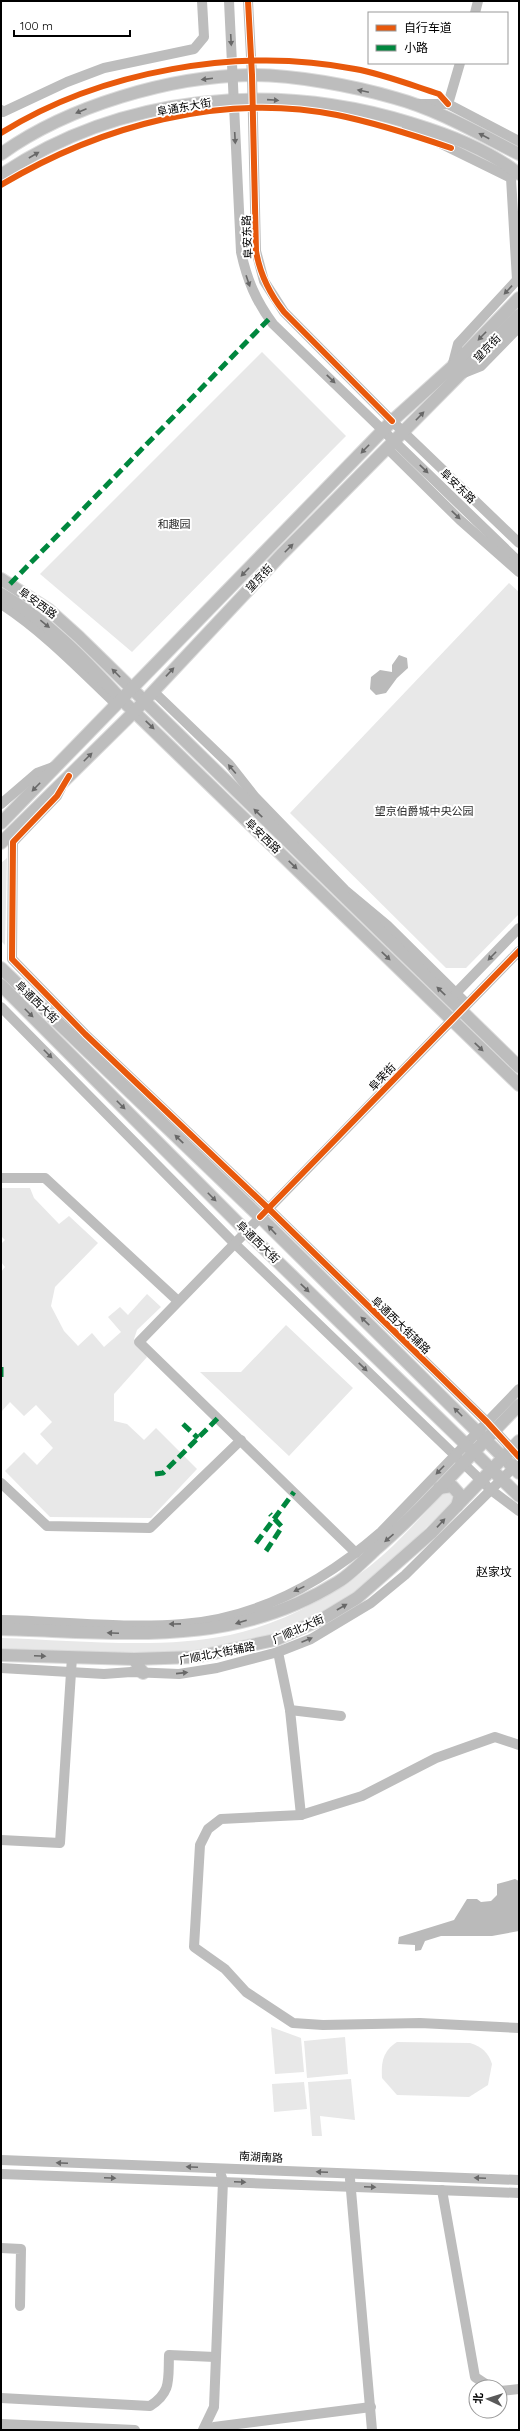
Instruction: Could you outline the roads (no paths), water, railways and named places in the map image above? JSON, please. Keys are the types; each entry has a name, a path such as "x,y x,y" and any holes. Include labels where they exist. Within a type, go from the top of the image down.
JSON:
{"main road":[{"path":"1,154 48,126 85,109 167,84 252,75 349,88 396,98 448,117 519,154"},
{"name":"阜通东大街","path":"1,175 64,140 113,122 150,111 234,99 341,105 378,113 449,135 503,162 519,174"},
{"path":"456,370 519,298"},
{"name":"望京街","path":"1,823 388,426 456,370 519,315"},
{"name":"望京街","path":"1,844 135,711 281,555 392,445 456,370"},
{"name":"阜安西路","path":"1,579 49,610 464,1008 519,1067"},
{"name":"阜安西路","path":"1,594 22,606 72,646 119,701 135,711 519,1085"},
{"name":"阜通西大街","path":"1,968 264,1212 481,1436 515,1458"},
{"name":"阜通西大街","path":"1,985 246,1231 471,1447 519,1496"},
{"path":"1,1629 140,1634 191,1632 229,1626 272,1607 306,1599 339,1581 398,1530 439,1488 459,1460 490,1426 519,1405"},
{"path":"519,1411 519,1420"},
{"name":"广顺北大街","path":"1,1656 134,1659 196,1657 277,1646 357,1598 431,1533 492,1469 515,1458"},
{"path":"439,1488 452,1486 460,1494 457,1506"},
{"path":"134,1659 143,1673"}],"street":[{"path":"1,110 3,112 67,82 104,68 194,49 204,37 202,1"},
{"name":"阜安东路","path":"229,1 241,252 251,288 258,305 273,324 388,426 405,431 519,543"},
{"name":"阜安东路","path":"248,1 252,75 256,251 264,281 284,312 388,426 392,445 519,562"},
{"path":"475,12 478,1"},
{"path":"448,104 460,64"},
{"path":"414,104 448,104 519,141"},
{"path":"378,113 511,178 517,280 458,344 456,370 481,366 519,327"},
{"path":"392,445 460,520 519,572"},
{"path":"1,604 23,618 62,650 119,701"},
{"path":"153,691 229,764 255,797 345,890 387,925 456,993 464,1008"},
{"path":"1,804 37,773 58,765"},
{"name":"阜通西大街辅路","path":"69,776 57,796 13,842 12,959 85,1034 264,1212 490,1426 515,1458"},
{"path":"456,993 519,928"},
{"name":"阜荣街","path":"241,1440 139,1342 519,951"},
{"path":"1,1007 234,1243 480,1481 519,1511"},
{"path":"1,1178 45,1178 178,1301"},
{"path":"490,1426 519,1390"},
{"path":"1,1483 46,1526 150,1528 241,1440 356,1553"},
{"name":"广顺北大街辅路","path":"1,1668 104,1674 179,1674 217,1668 277,1646 311,1639 371,1603 405,1575 502,1479 515,1458"},
{"path":"1,1620 183,1624 217,1619 272,1607 318,1580 356,1553 459,1460"},
{"path":"277,1646 290,1710 301,1815"},
{"path":"1,1840 60,1843 72,1657"},
{"path":"290,1710 341,1716"},
{"path":"519,1745 495,1737 436,1758 362,1796 301,1815 221,1819 208,1829 200,1845 194,1947 225,1969 246,1992 293,2023 323,2025 420,2023 519,2028"},
{"name":"南湖南路","path":"1,2160 218,2167 519,2180"},
{"path":"203,2430 214,2407 223,2181 218,2167"},
{"path":"349,2173 372,2430"},
{"path":"1,2174 519,2193"},
{"path":"442,2190 475,2377 478,2379"},
{"path":"1,2248 21,2249 20,2306"},
{"path":"1,2398 150,2406 162,2398 167,2387 169,2356 215,2357"},
{"path":"508,2390 519,2389"},
{"path":"208,2430 214,2427 370,2407"},
{"path":"1,2424 135,2430"}],"district":[{"name":"赵家坟","path":"494,1571"}],"park label":[{"name":"和趣园","path":"174,524"},
{"name":"望京伯爵城中央公园","path":"424,811"}]}
